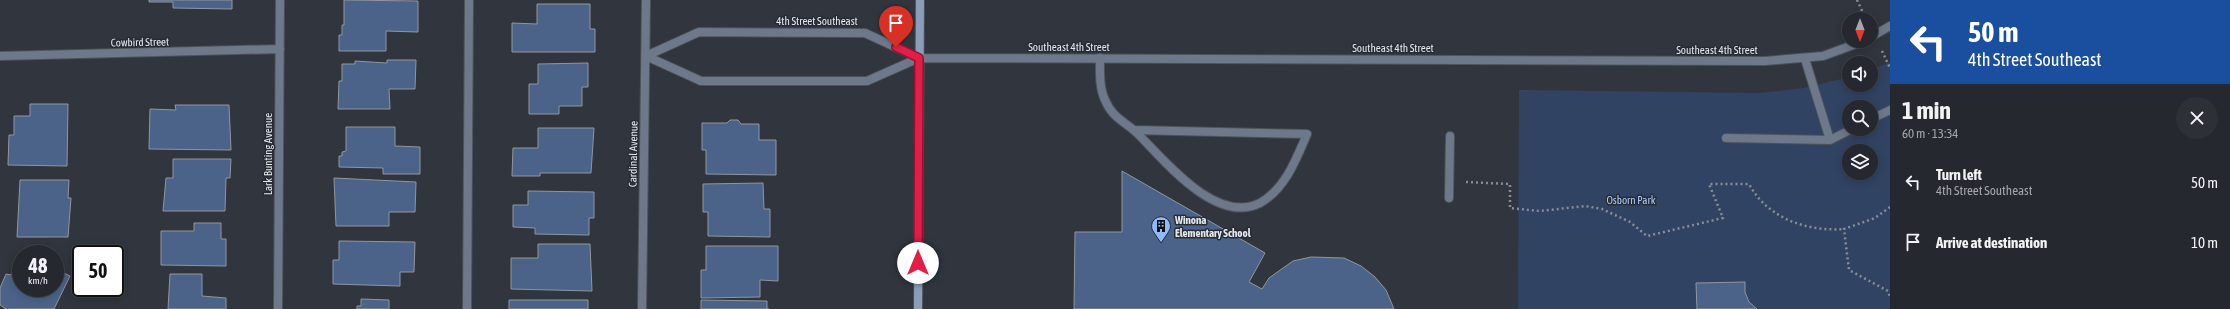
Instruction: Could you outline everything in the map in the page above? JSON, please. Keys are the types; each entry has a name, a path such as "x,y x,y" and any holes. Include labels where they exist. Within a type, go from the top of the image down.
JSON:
{"main road":[{"path":"918,309 920,0"}],"street":[{"name":"Lark Bunting Avenue","path":"278,309 280,0"},
{"path":"467,309 469,0"},
{"name":"Cardinal Avenue","path":"642,309 646,0"},
{"path":"1878,34 1890,26"},
{"name":"4th Street Southeast","path":"646,56 699,32 866,33 919,58"},
{"name":"Southeast 4th Street","path":"919,58 1765,61 1805,59 1846,48"},
{"name":"Cowbird Street","path":"0,56 280,49"},
{"path":"646,56 701,81 867,81 919,58"},
{"path":"1100,58 1101,90 1105,101 1119,121 1134,130 1195,188 1216,202 1230,207 1246,207 1259,203 1272,195 1292,168 1307,134 1134,130"},
{"path":"1805,59 1830,140"},
{"path":"1878,116 1890,110"},
{"path":"1726,138 1830,140 1842,134"},
{"path":"1449,198 1450,136"}],"path":[{"path":"1857,0 1863,12"},
{"path":"1886,60 1890,58"},
{"path":"1464,182 1510,184 1510,208 1540,211 1585,206 1602,209 1630,222 1647,236 1723,218 1709,184 1749,184 1754,193 1764,203 1790,221 1814,229 1844,229 1875,218 1890,207"},
{"path":"1844,229 1849,270 1888,291 1890,297"}],"green space":[{"name":"Osborn Park","path":"1890,62 1890,309 1518,309 1519,90 1760,93 1804,88 1842,79 1842,92 1878,92 1878,67"}],"building":[{"path":"149,0 232,0 232,9 173,8 173,2 149,2"},
{"path":"344,0 418,1 418,32 386,31 386,51 339,51 339,35 342,35 342,25 344,25"},
{"path":"537,4 590,4 590,29 595,29 595,52 512,52 512,23 537,24"},
{"path":"387,60 416,60 415,89 389,89 390,109 338,109 339,81 342,81 342,64 355,64 355,61 387,63"},
{"path":"588,63 588,87 582,87 582,106 559,106 559,114 529,114 529,84 538,84 538,64"},
{"path":"30,104 68,104 67,166 8,165 9,135 14,135 14,116 30,116"},
{"path":"175,105 229,105 231,150 149,149 150,109 176,110"},
{"path":"730,120 738,120 741,124 759,124 759,140 776,140 776,175 706,174 706,150 702,150 702,123 727,123"},
{"path":"346,127 395,127 395,146 420,147 420,174 383,174 383,168 339,167 339,156 342,156 342,152 346,151"},
{"path":"538,128 594,128 591,173 540,173 540,176 512,176 513,148 538,148"},
{"path":"173,159 231,159 230,178 226,178 225,211 163,211 166,178 173,178"},
{"name":"Winona Elementary School","path":"1122,171 1265,253 1249,282 1262,289 1269,278 1293,261 1311,257 1344,258 1361,266 1375,277 1386,290 1394,309 1074,309 1075,232 1122,232"},
{"path":"334,178 416,182 415,212 389,212 389,226 336,226"},
{"path":"20,180 69,180 68,198 71,198 68,237 17,237"},
{"path":"763,183 764,209 770,209 770,237 708,236 708,212 703,212 703,184"},
{"path":"528,191 594,192 594,218 589,218 589,235 535,234 535,228 513,227 513,205 528,205"},
{"path":"194,223 221,223 221,239 226,239 226,266 161,265 161,231 194,231"},
{"path":"339,241 415,242 414,272 400,272 400,286 333,284 333,260 339,260"},
{"path":"538,244 590,244 592,291 511,289 511,258 538,258"},
{"path":"706,246 778,246 778,281 760,280 760,297 701,298 701,270 706,270"},
{"path":"12,273 12,297 60,297 54,309 6,309 0,305 0,288 6,274 11,275"},
{"path":"64,273 70,276 64,288"},
{"path":"170,274 202,274 202,296 226,298 226,309 168,309"},
{"path":"1745,282 1745,292 1749,302 1757,309 1697,309 1696,283"},
{"path":"361,299 389,300 389,309 357,309 357,306 361,306"},
{"path":"509,300 588,300 588,309 509,309"},
{"path":"701,300 767,301 767,308 769,309 701,309"}],"place":[{"name":"Winona Elementary School","path":"1161,243"}],"route":[{"path":"896,47 919,58 918,263"}]}
